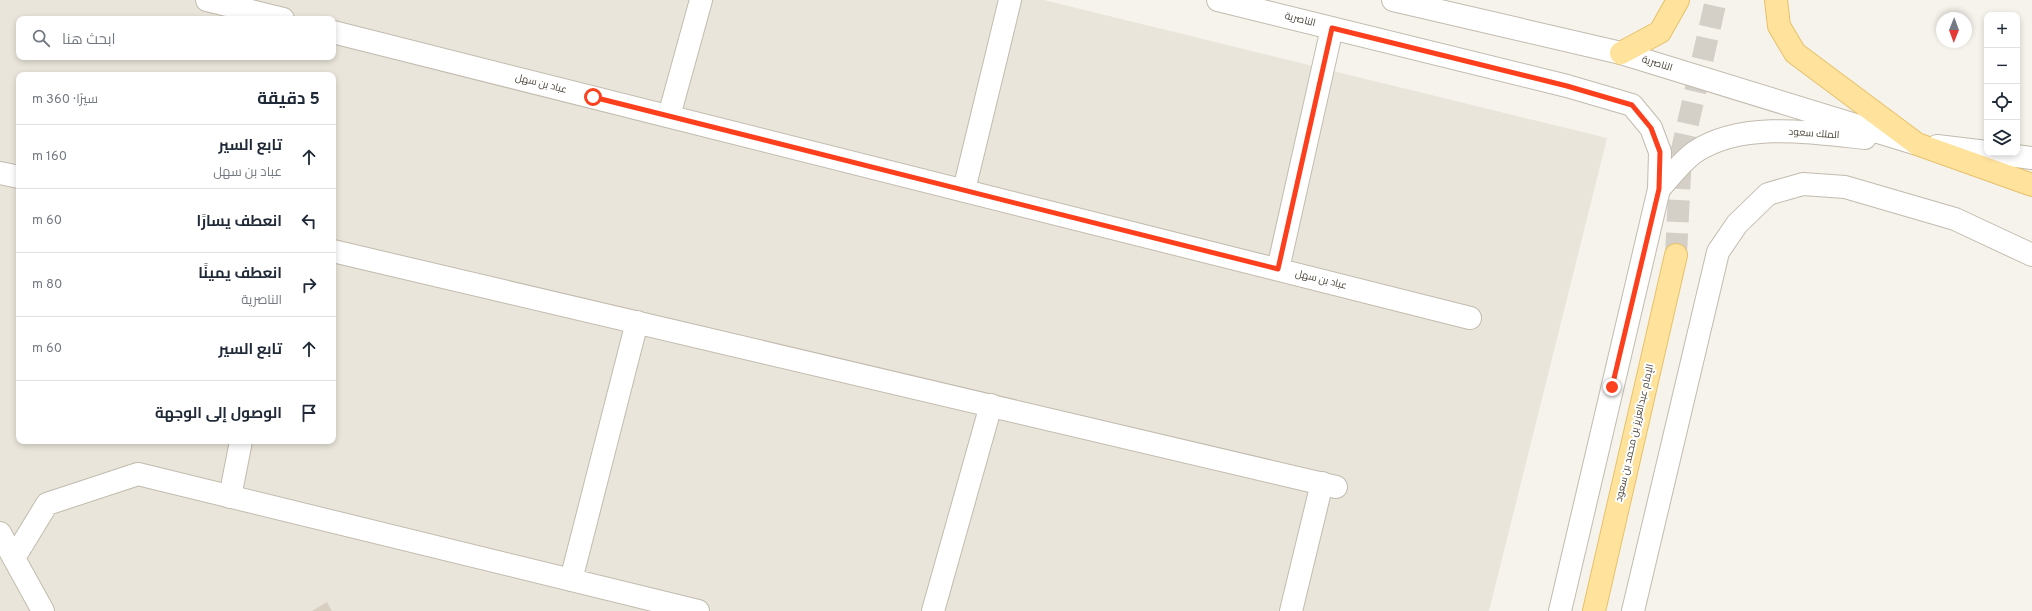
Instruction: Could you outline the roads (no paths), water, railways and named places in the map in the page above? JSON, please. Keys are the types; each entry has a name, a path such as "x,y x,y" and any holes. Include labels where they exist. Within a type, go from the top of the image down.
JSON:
{"main road":[{"path":"1621,53 1660,32 1678,0"},
{"path":"1776,0 1779,26 1795,53 1917,144 2032,185"},
{"name":"الإمام عبدالعزيز بن محمد بن سعود","path":"1594,611 1676,255"}],"street":[{"path":"207,0 271,16"},
{"path":"669,116 701,0"},
{"path":"964,190 1010,0"},
{"name":"الناصرية","path":"1218,0 1567,86 1632,105 1651,128 1660,152 1659,189 1560,611"},
{"name":"الناصرية","path":"1393,0 1621,53 1917,144"},
{"path":"1278,269 1332,28"},
{"name":"عباد بن سهل","path":"336,33 1470,318"},
{"name":"الملك سعود","path":"1659,189 1694,152 1721,138 1761,132 1807,132 1984,152"},
{"path":"2017,156 2032,158"},
{"path":"0,172 16,176"},
{"path":"1633,611 1718,252 1736,224 1768,194 1803,184 1845,187 1955,219 2032,255"},
{"path":"336,252 1329,485 1292,611"},
{"path":"571,580 637,322"},
{"path":"933,611 991,405"},
{"path":"230,497 241,444"},
{"path":"14,558 47,504 138,474 698,611"},
{"path":"0,533 43,611"}],"tunnel":[{"path":"1676,255 1681,154 1716,0"}]}
